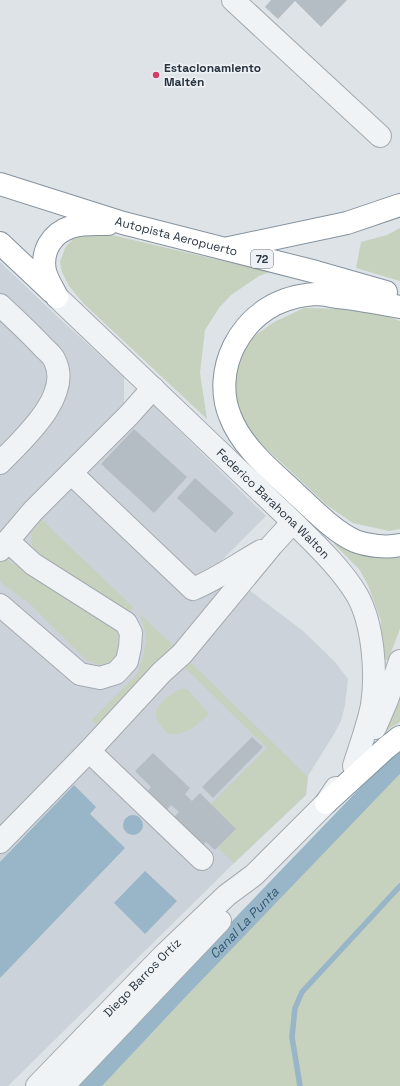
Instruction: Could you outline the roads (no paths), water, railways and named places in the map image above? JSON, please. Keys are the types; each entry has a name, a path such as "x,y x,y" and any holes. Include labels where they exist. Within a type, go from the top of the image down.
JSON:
{"highway":[{"name":"Autopista Aeropuerto","path":"1,184 124,223 348,281 400,297"},
{"path":"224,249 347,223 400,205"},
{"path":"57,296 46,272 44,263 44,255 53,238 70,227 80,225 124,223"},
{"path":"0,243 57,296"},
{"path":"400,307 317,294 290,297 274,304 260,313 238,338 230,353 225,369 224,384 226,403 236,430 256,456 314,510 341,533 356,541 372,545 400,545"},
{"path":"326,803 393,742"}],"street":[{"path":"233,0 380,136"},
{"name":"Federico Barahona Walton","path":"57,296 293,522 324,554 357,595 365,614 371,635 373,674 372,704 367,726 354,766"},
{"path":"0,305 34,336 54,359 59,375 57,387 48,410 0,464"},
{"path":"1,608 80,674 100,678 116,674 127,661 131,633 126,623 4,545 32,511 153,388"},
{"path":"71,473 193,589 214,580 233,567 272,545"},
{"path":"0,842 162,672 182,654 272,545 293,522"},
{"name":"Diego Barros Ortíz","path":"37,1086 163,956 227,896 254,875 326,803 354,766 373,733 387,700 399,664"},
{"path":"88,751 202,859"},
{"name":"Diego Barros Ortíz","path":"63,1086 234,906 254,875"}],"water":[{"path":"74,785 96,807 90,814 125,848 0,978 0,862"},
{"path":"129,815 137,815 143,821 143,829 137,835 129,835 123,829 123,821"},
{"path":"145,871 177,901 145,934 114,903"}],"waterway":[{"name":"Canal La Punta","path":"89,1086 400,760"},
{"path":"300,1086 292,1037 295,1008 302,992 400,886"}],"place":[{"name":"Estacionamiento Maitén","path":"156,75"}]}
